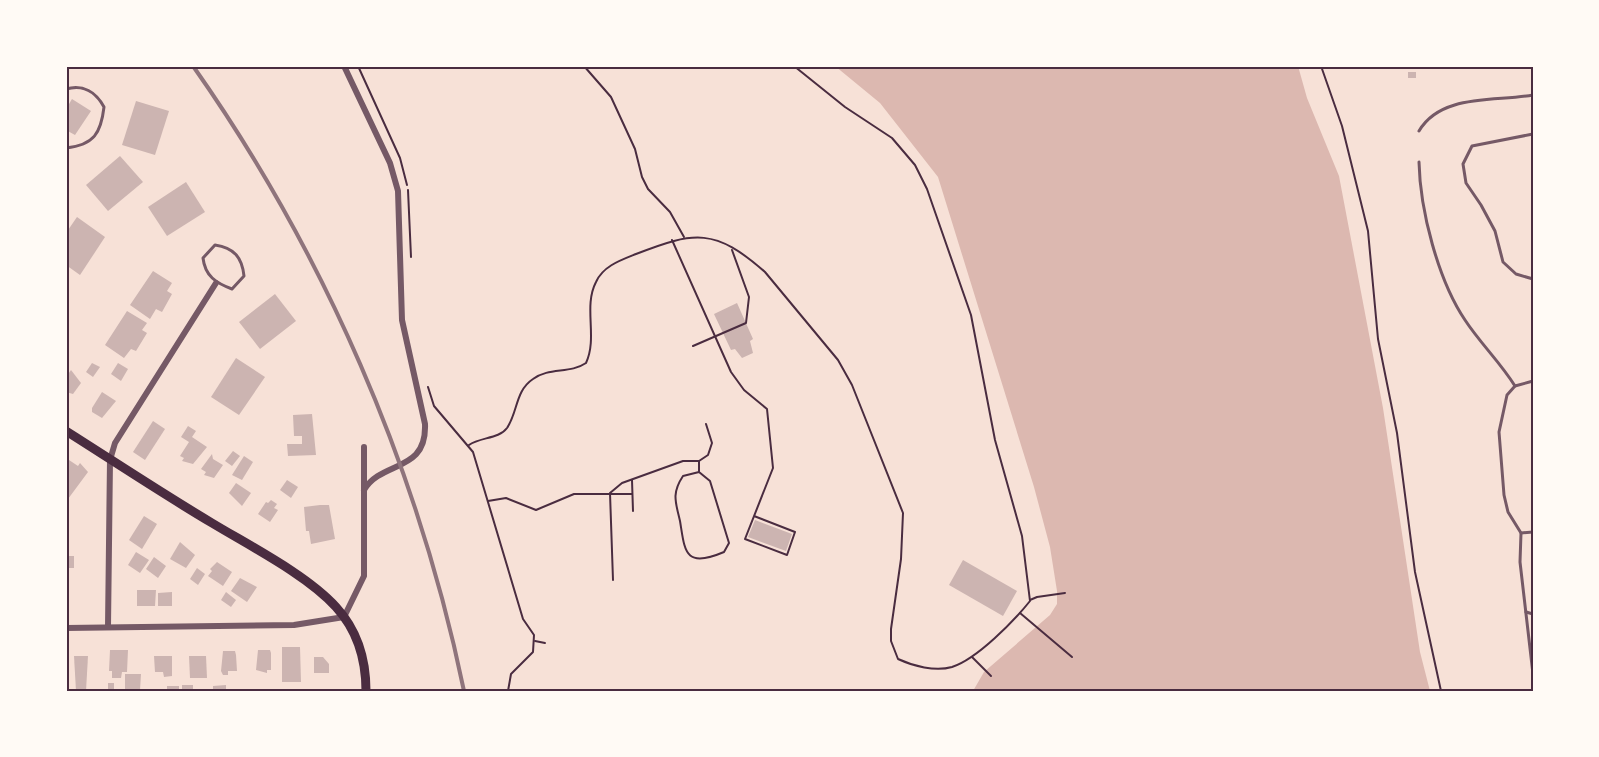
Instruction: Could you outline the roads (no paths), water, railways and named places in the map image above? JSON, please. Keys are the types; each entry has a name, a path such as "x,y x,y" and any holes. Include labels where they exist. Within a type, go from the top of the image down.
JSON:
{"main road":[{"path":"66,431 260,552 321,594 344,618 361,649 366,691"}],"street":[{"path":"344,66 390,163 398,191 402,320 425,434 420,450 407,463 370,478 363,490"},
{"path":"108,627 110,460 115,443 216,283"},
{"path":"66,628 294,625 344,618 363,576 364,447"}],"lane":[{"path":"66,89 74,87 90,90 104,107 102,126 94,138 80,146 66,148"},
{"path":"1419,131 1436,114 1464,103 1533,95"},
{"path":"1533,134 1528,137 1472,146 1463,164 1466,183 1482,205 1495,231 1503,262 1516,274 1533,279"},
{"path":"1528,137 1533,142"},
{"path":"1419,162 1420,188 1439,266 1463,318 1515,386"},
{"path":"215,245 228,247 243,262 244,276 232,289 216,283 204,269 203,258 215,245"},
{"path":"1533,381 1515,386 1507,395 1499,432 1499,459 1508,512 1521,533 1520,562 1533,674"},
{"path":"1521,533 1533,532"},
{"path":"1526,612 1533,614"}],"railway":[{"path":"193,66 240,137 284,211 324,287 360,365 393,444 421,525 445,608 464,691"}]}
